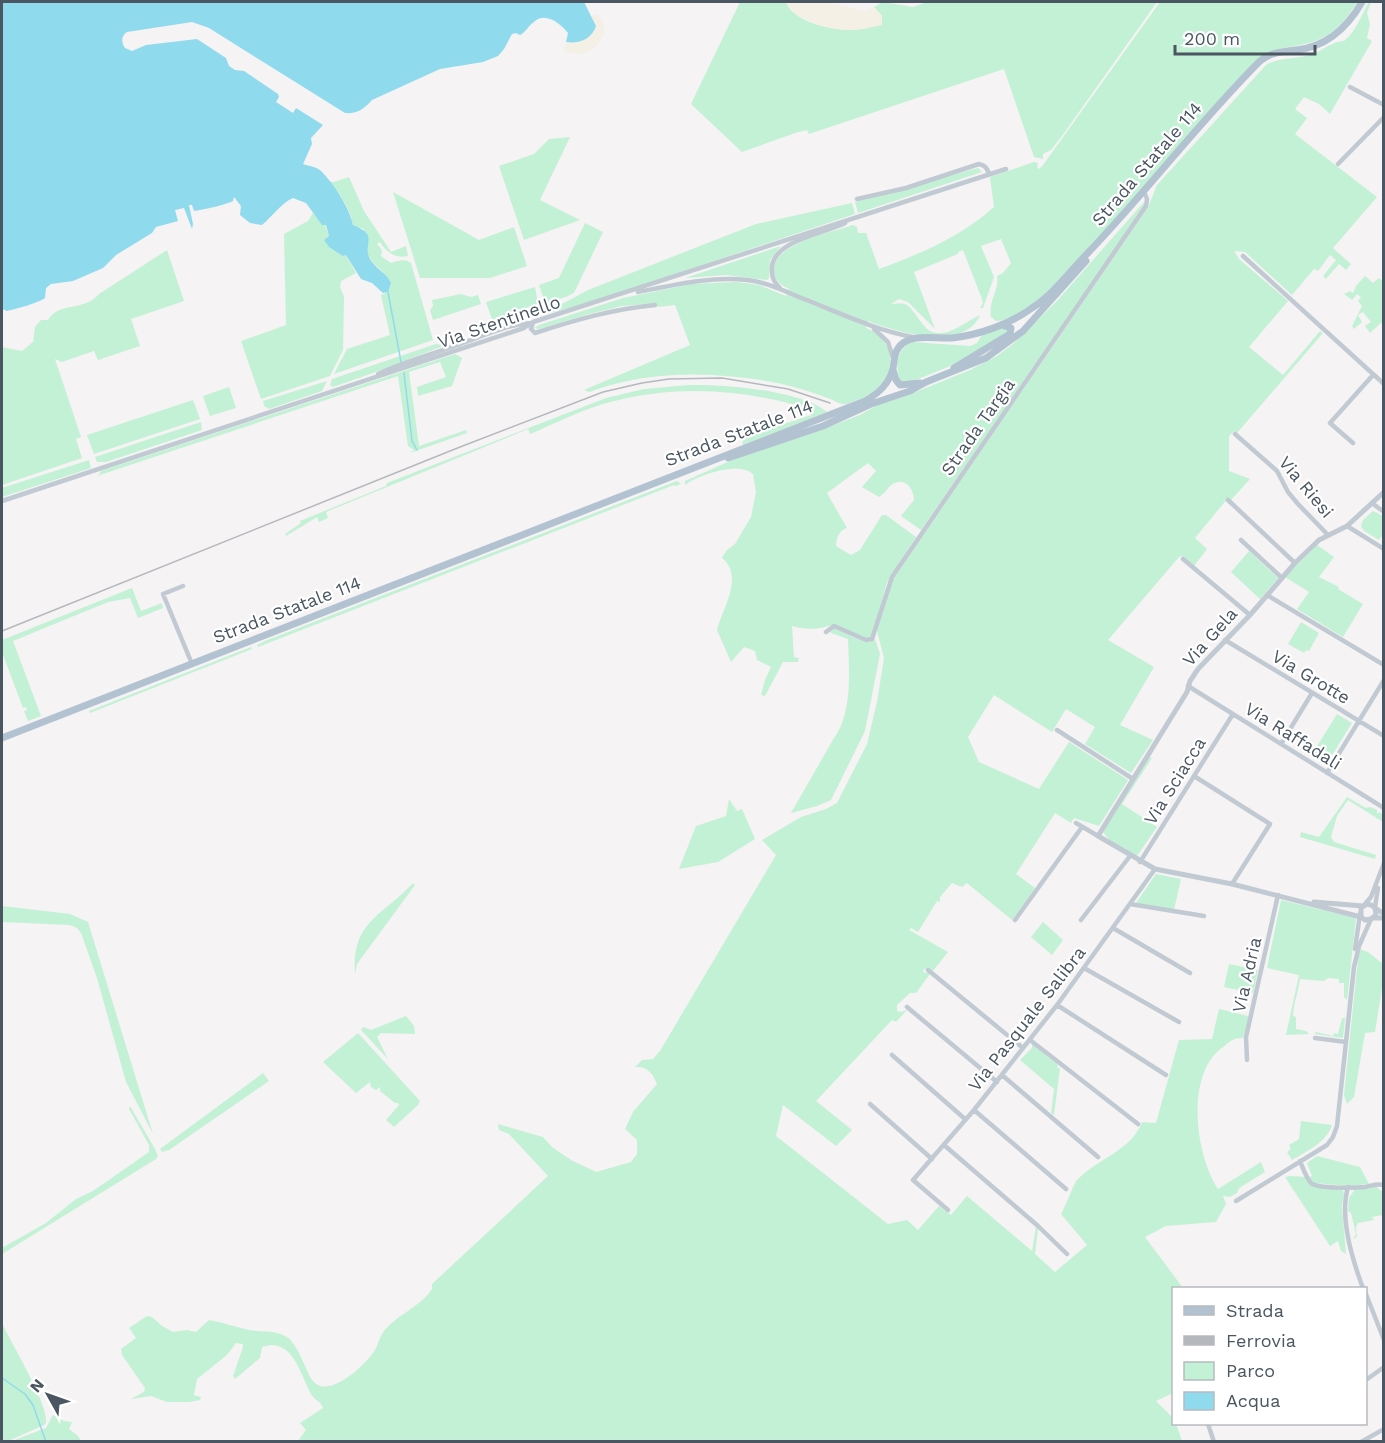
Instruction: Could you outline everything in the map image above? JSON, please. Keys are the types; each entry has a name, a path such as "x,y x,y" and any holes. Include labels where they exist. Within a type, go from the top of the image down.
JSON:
{"main road":[{"name":"Strada Statale 114","path":"2,740 865,401 883,388 895,354 900,346 909,340 955,338 1000,325 1026,312 1041,301 1101,239 1260,61 1271,54 1306,48 1330,38 1349,23 1362,2"},
{"name":"Strada Statale 114","path":"2,740 736,455 823,426 986,358 1023,332 1262,64 1280,56 1313,51 1333,41 1352,25 1366,2"},
{"path":"944,375 1010,333 1009,326 1000,325"},
{"path":"893,365 896,380 900,385 927,382"}],"street":[{"path":"1350,87 1383,105"},
{"path":"1338,164 1383,117"},
{"path":"857,199 906,188 979,164 987,168 989,174"},
{"name":"Via Stentinello","path":"2,501 362,381 395,366 466,345 522,323 533,322 614,298 1006,169"},
{"name":"Strada Targia","path":"826,632 834,626 866,640 872,639 892,577 1146,206 1148,199 1145,194"},
{"path":"788,292 776,284 773,278 772,263 777,253 787,245 832,230 859,216"},
{"path":"1243,256 1383,384"},
{"path":"682,275 680,279 682,283"},
{"path":"614,298 682,283 717,279 749,280 788,292 895,334 918,338"},
{"path":"533,322 531,329 535,333 590,316 625,308 655,305"},
{"path":"867,324 885,337 893,365"},
{"path":"1353,443 1330,423 1373,375"},
{"name":"Via Riesi","path":"1235,434 1276,471 1288,492 1328,535"},
{"name":"Via Gela","path":"1098,836 1187,692 1198,669 1319,540 1347,526 1383,492"},
{"path":"1228,500 1295,563"},
{"path":"1372,503 1383,512"},
{"path":"1347,526 1383,549"},
{"path":"1241,540 1282,578"},
{"path":"1183,559 1250,615"},
{"path":"183,586 163,594 192,664"},
{"path":"1267,595 1383,665"},
{"name":"Via Grotte","path":"1225,640 1383,736"},
{"path":"1327,772 1383,680"},
{"name":"Via Raffadali","path":"1188,686 1383,808"},
{"path":"1281,744 1312,693"},
{"name":"Via Sciacca","path":"1140,862 1233,714"},
{"path":"1057,730 1133,779"},
{"path":"1194,776 1270,824 1232,884"},
{"path":"1076,824 1155,869 1278,895 1361,916 1365,920 1383,918"},
{"path":"1015,921 1082,827"},
{"path":"1081,920 1130,856"},
{"path":"1236,1201 1327,1145 1333,1137 1337,1126 1361,916 1364,905 1371,897 1383,863"},
{"name":"Via Pasquale Salibra","path":"948,1210 913,1180 974,1110 1030,1040 1155,869"},
{"path":"1354,967 1359,946 1376,912 1380,874"},
{"name":"Via Adria","path":"1247,1060 1246,1037 1278,895"},
{"path":"1303,902 1369,904 1383,914"},
{"path":"1130,904 1204,916"},
{"path":"1113,928 1190,973"},
{"path":"1084,968 1179,1022"},
{"path":"928,970 1023,1048"},
{"path":"1057,1005 1166,1075"},
{"path":"907,1006 997,1082"},
{"path":"1315,1038 1346,1042"},
{"path":"1030,1040 1138,1124"},
{"path":"892,1055 965,1119"},
{"path":"1002,1075 1098,1156"},
{"path":"870,1104 932,1159"},
{"path":"974,1110 1066,1189"},
{"path":"944,1145 1067,1254"},
{"path":"1300,1161 1313,1184 1348,1187 1365,1187 1377,1183 1383,1185"},
{"path":"1348,1187 1344,1207 1353,1259 1363,1287"},
{"path":"1367,1299 1383,1340"},
{"path":"1367,1379 1383,1367"},
{"path":"1208,1425 1215,1442"},
{"path":"1361,1442 1383,1429"}],"green space":[{"path":"740,2 786,2 799,17 809,22 821,26 858,30 871,26 882,16 874,7 883,2 913,7 927,2 1157,2 1062,136 1051,150 1043,154 1043,159 1034,157 1004,69 809,134 807,130 798,132 742,152 691,104"},
{"path":"1160,2 1357,2 1343,22 1324,37 1309,43 1275,50 1257,61 1101,236 1039,300 1024,311 1010,318 996,321 991,317 997,276 1003,273 1011,263 1001,239 981,246 994,277 983,308 980,308 983,303 982,299 963,250 914,272 935,329 908,302 899,299 891,304 905,304 927,329 937,333 948,332 980,315 972,326 960,333 945,336 912,334 868,321 866,328 881,337 890,355 890,364 883,381 869,395 843,404 782,384 734,377 685,374 636,379 589,392 584,390 690,345 675,305 658,307 656,303 622,306 539,329 534,328 623,298 692,284 737,282 759,285 786,296 789,289 779,283 774,273 775,263 781,254 804,241 853,225 857,227 858,233 866,233 879,269 940,244 968,227 994,207 990,177 1034,162 1038,163 1039,169 1043,165"},
{"path":"1371,2 1367,13 1370,24 1367,38 1372,41 1330,114 1319,104 1304,97 1295,109 1307,118 1295,134 1377,197 1333,248 1351,264 1346,270 1339,264 1326,279 1323,276 1336,260 1330,255 1318,271 1314,269 1292,295 1245,252 1234,251 1239,259 1288,301 1249,347 1283,375 1320,331 1323,333 1237,433 1234,431 1229,436 1229,471 1250,479 1231,500 1228,498 1195,538 1207,549 1194,566 1182,556 1179,557 1108,640 1154,667 1120,725 1153,740 1131,773 1085,744 1095,727 1066,709 1052,732 994,695 968,737 979,762 1039,789 1069,742 1128,780 1099,826 1074,818 1071,823 1055,813 1016,874 1035,888 1012,920 967,883 962,887 952,883 940,897 940,902 937,901 918,932 911,928 909,930 948,952 933,971 927,967 923,971 930,974 916,993 910,993 897,1005 897,1011 907,1010 896,1022 892,1020 816,1101 852,1130 836,1146 783,1105 776,1136 888,1224 907,1220 918,1230 939,1206 951,1215 967,1196 1032,1251 1036,1227 1038,1229 1035,1254 1055,1272 1087,1245 1061,1214 1077,1180 1130,1140 1142,1122 1156,1123 1179,1040 1212,1039 1219,1009 1248,1016 1243,1038 1232,1040 1223,1047 1211,1059 1203,1075 1199,1094 1199,1136 1210,1174 1218,1189 1261,1162 1265,1172 1239,1188 1237,1193 1230,1197 1223,1196 1226,1204 1216,1222 1166,1226 1145,1237 1182,1287 1172,1287 1172,1393 1156,1401 1172,1417 1172,1425 1176,1425 1182,1441 298,1441 306,1430 300,1423 323,1408 311,1394 294,1359 281,1347 273,1345 262,1347 260,1358 235,1379 233,1376 243,1347 243,1344 236,1343 227,1355 197,1379 194,1395 201,1397 200,1400 167,1402 151,1396 131,1399 144,1392 145,1388 122,1355 121,1349 136,1338 129,1328 147,1316 173,1332 187,1330 196,1332 209,1320 249,1330 277,1333 291,1341 313,1382 318,1385 325,1387 333,1385 351,1375 372,1354 390,1325 421,1301 432,1289 432,1284 548,1176 509,1134 499,1130 498,1124 543,1137 552,1147 571,1160 596,1172 631,1162 637,1154 637,1140 625,1129 633,1112 657,1084 649,1071 635,1067 642,1060 653,1059 660,1051 776,855 762,840 801,817 837,803 867,744 884,658 877,631 889,585 1148,207 1157,185 1266,65 1277,60 1313,54 1344,41"},
{"path":"570,137 540,200 580,220 524,240 499,166 534,154 549,139"},
{"path":"978,168 982,172 858,213 855,202"},
{"path":"349,177 364,211 391,252 406,246 408,256 395,256 388,252 380,242 377,244 382,250 381,256 391,263 404,260 411,263 433,340 334,374 347,349 390,335 381,295 388,292 382,271 368,255 364,229 353,225 344,201 328,181 334,182"},
{"path":"393,192 479,240 514,227 527,266 490,278 420,278"},
{"path":"1144,202 1144,208 921,530 901,516 914,500 914,495 907,484 895,483 879,497 862,487 876,471 868,463 827,493 847,528 838,535 836,546 851,555 860,550 882,515 886,515 916,537 887,582 872,638 865,639 835,625 813,629 792,626 794,657 799,658 798,662 783,662 765,696 761,695 771,667 757,660 755,651 744,647 731,662 717,630 732,584 729,566 722,558 726,551 735,544 751,517 756,492 753,474 747,470 729,469 699,477 685,485 685,481 739,457 860,415 879,404 901,398 970,370 997,356 1013,344 1057,301"},
{"path":"852,203 855,214 582,305 543,313 542,310 564,303 588,290 756,224"},
{"path":"313,213 325,225 329,236 324,240 346,255 356,273 341,281 340,287 344,297 343,350 330,376 261,399 241,341 286,325 284,234 308,221"},
{"path":"585,223 603,232 574,293 545,303 539,285 559,278"},
{"path":"781,246 770,260 767,280 726,275 685,278"},
{"path":"167,250 184,301 131,319 140,346 98,360 94,351 62,362 55,359 81,437 76,439 82,458 2,485 2,347 22,351 33,342 35,327 41,320 48,320 58,310 93,300"},
{"path":"1365,276 1373,283 1379,278 1383,281 1383,325 1381,323 1370,333 1365,326 1371,322 1363,312 1358,315 1362,322 1354,329 1352,326 1362,306 1358,301 1361,297 1357,294 1352,300 1344,294 1350,291 1353,293"},
{"path":"535,287 538,304 526,308 527,311 493,322 486,302"},
{"path":"461,294 471,297 478,295 481,304 433,320 430,310 433,306 432,300"},
{"path":"1006,327 1009,331 958,363 906,384 900,382 898,359 903,349 912,342 970,346 977,343 982,335"},
{"path":"436,344 441,347 333,387 330,385 332,379"},
{"path":"455,354 462,358 452,386 418,396 417,387 446,377 440,362 409,372 419,446 466,430 467,433 410,453 414,450 408,446 398,376 98,477 101,471"},
{"path":"327,381 322,391 269,409 264,406 263,401"},
{"path":"688,385 761,390 799,398 827,412 743,445 742,438 811,415 812,410 760,397 708,391 655,393 629,398 585,410 530,434 528,429 326,512 328,518 319,522 317,517 286,536 285,534 301,523 300,521 386,486 387,483 606,398 644,389"},
{"path":"229,387 236,408 210,416 203,396"},
{"path":"193,400 200,419 94,454 87,435"},
{"path":"201,422 202,430 106,462 97,462 95,457"},
{"path":"89,460 91,468 2,497 2,488"},
{"path":"677,481 681,484 258,647 257,645 265,641"},
{"path":"1373,511 1383,516 1383,535 1379,540 1364,531 1361,526 1363,520"},
{"path":"1317,545 1334,557 1319,577 1339,587 1338,589 1363,604 1343,637 1297,609 1309,592 1285,577"},
{"path":"1249,551 1278,578 1260,599 1231,572"},
{"path":"132,588 141,611 162,603 163,608 138,618 130,598 108,602 13,641 41,716 28,721 24,711 27,710 26,707 23,708 2,652 2,640"},
{"path":"1301,622 1319,633 1309,651 1306,650 1304,653 1288,644"},
{"path":"833,628 865,642 875,639 880,654 865,731 831,800 791,813 840,728 847,703 848,639 831,633"},
{"path":"251,647 252,649 90,713 89,711"},
{"path":"1337,714 1352,723 1326,765 1311,756"},
{"path":"1149,757 1152,758 1122,804 1157,827 1137,856 1111,842 1103,832"},
{"path":"1347,797 1366,808 1377,810 1377,814 1379,812 1383,815 1383,822 1348,800 1337,816 1331,837 1334,842 1376,855 1375,859 1300,837 1301,832 1319,837"},
{"path":"729,799 737,811 742,809 755,839 718,862 679,869 696,826 726,816"},
{"path":"1156,874 1181,879 1174,910 1136,903"},
{"path":"413,883 415,885 357,964 355,974 355,956 358,942 364,931 380,912"},
{"path":"1281,900 1356,918 1343,1038 1314,1034 1316,1032 1333,1036 1334,1033 1338,1034 1342,1018 1345,1018 1347,1000 1344,997 1344,983 1339,983 1339,979 1328,978 1324,981 1300,979 1293,1016 1296,1017 1296,1029 1309,1034 1286,1035 1299,975 1267,968"},
{"path":"2,906 70,914 88,922 153,1134 126,1082 97,978 81,933 70,925 2,922"},
{"path":"1043,922 1063,940 1052,955 1031,937"},
{"path":"1359,949 1368,952 1383,964 1383,982 1375,1032 1365,1033 1354,1097 1347,1104 1344,1095"},
{"path":"1229,964 1258,970 1253,993 1224,987"},
{"path":"406,1016 414,1026 415,1034 381,1033 377,1037 388,1059 361,1030 363,1027 371,1030"},
{"path":"358,1033 420,1101 394,1127 386,1120 399,1105 398,1103 380,1091 380,1087 376,1090 371,1087 370,1082 356,1093 323,1062"},
{"path":"1032,1044 1058,1065 1057,1068 1060,1068 1054,1115 1051,1113 1054,1089 1020,1060 1032,1048"},
{"path":"263,1073 269,1081 169,1150 162,1152 160,1149"},
{"path":"130,1106 155,1149 158,1156 156,1159 2,1254 2,1248 46,1223 76,1199 93,1191 149,1152 149,1145 129,1109"},
{"path":"1301,1121 1332,1125 1321,1142 1292,1160 1287,1152 1291,1149 1289,1145 1299,1139"},
{"path":"1317,1156 1360,1167 1369,1184 1348,1186 1314,1183 1309,1177 1312,1176 1307,1163"},
{"path":"1285,1177 1306,1177 1316,1187 1340,1188 1344,1192 1342,1207 1346,1254 1341,1251 1338,1241 1330,1246"},
{"path":"1375,1186 1383,1192 1383,1215 1372,1217 1374,1220 1358,1223 1357,1237 1353,1239 1356,1234 1351,1213 1348,1211 1349,1198 1355,1189"},
{"path":"2,1323 36,1389 42,1403 46,1423 6,1442 2,1441"},
{"path":"53,1415 64,1421 72,1422 69,1429 81,1441 12,1441 46,1428"}],"sand":[{"path":"786,2 828,2 864,11 874,7 882,16 882,25 849,30 823,26 796,14"},
{"path":"596,14 602,20 605,32 598,44 583,53 564,51 566,42 571,43 596,27 590,17"}],"water":[{"path":"2,2 584,2 596,26 584,40 566,42 568,33 561,26 548,18 538,19 520,35 512,34 498,56 483,62 440,69 372,100 353,113 345,113 209,28 192,22 127,32 122,39 123,44 125,48 132,51 146,45 197,39 226,58 229,66 235,70 244,71 278,94 276,102 293,113 296,108 323,125 311,138 312,144 303,164 317,168 326,176 345,203 353,225 366,233 372,262 391,283 388,292 383,293 372,283 361,279 346,255 343,256 329,247 324,240 329,236 326,225 322,225 306,203 293,198 289,200 262,225 250,223 240,215 241,206 234,197 229,203 194,211 192,205 189,205 192,229 184,208 175,210 178,221 156,227 152,233 116,255 103,268 73,281 51,284 46,288 45,298 7,311 2,309"}],"waterway":[{"path":"388,292 401,362"},
{"path":"404,373 412,441 417,450"},
{"path":"2,1378 25,1394 33,1405 46,1442"}],"railway":[{"path":"2,631 603,392 669,379 722,378 788,389 830,403"}]}
